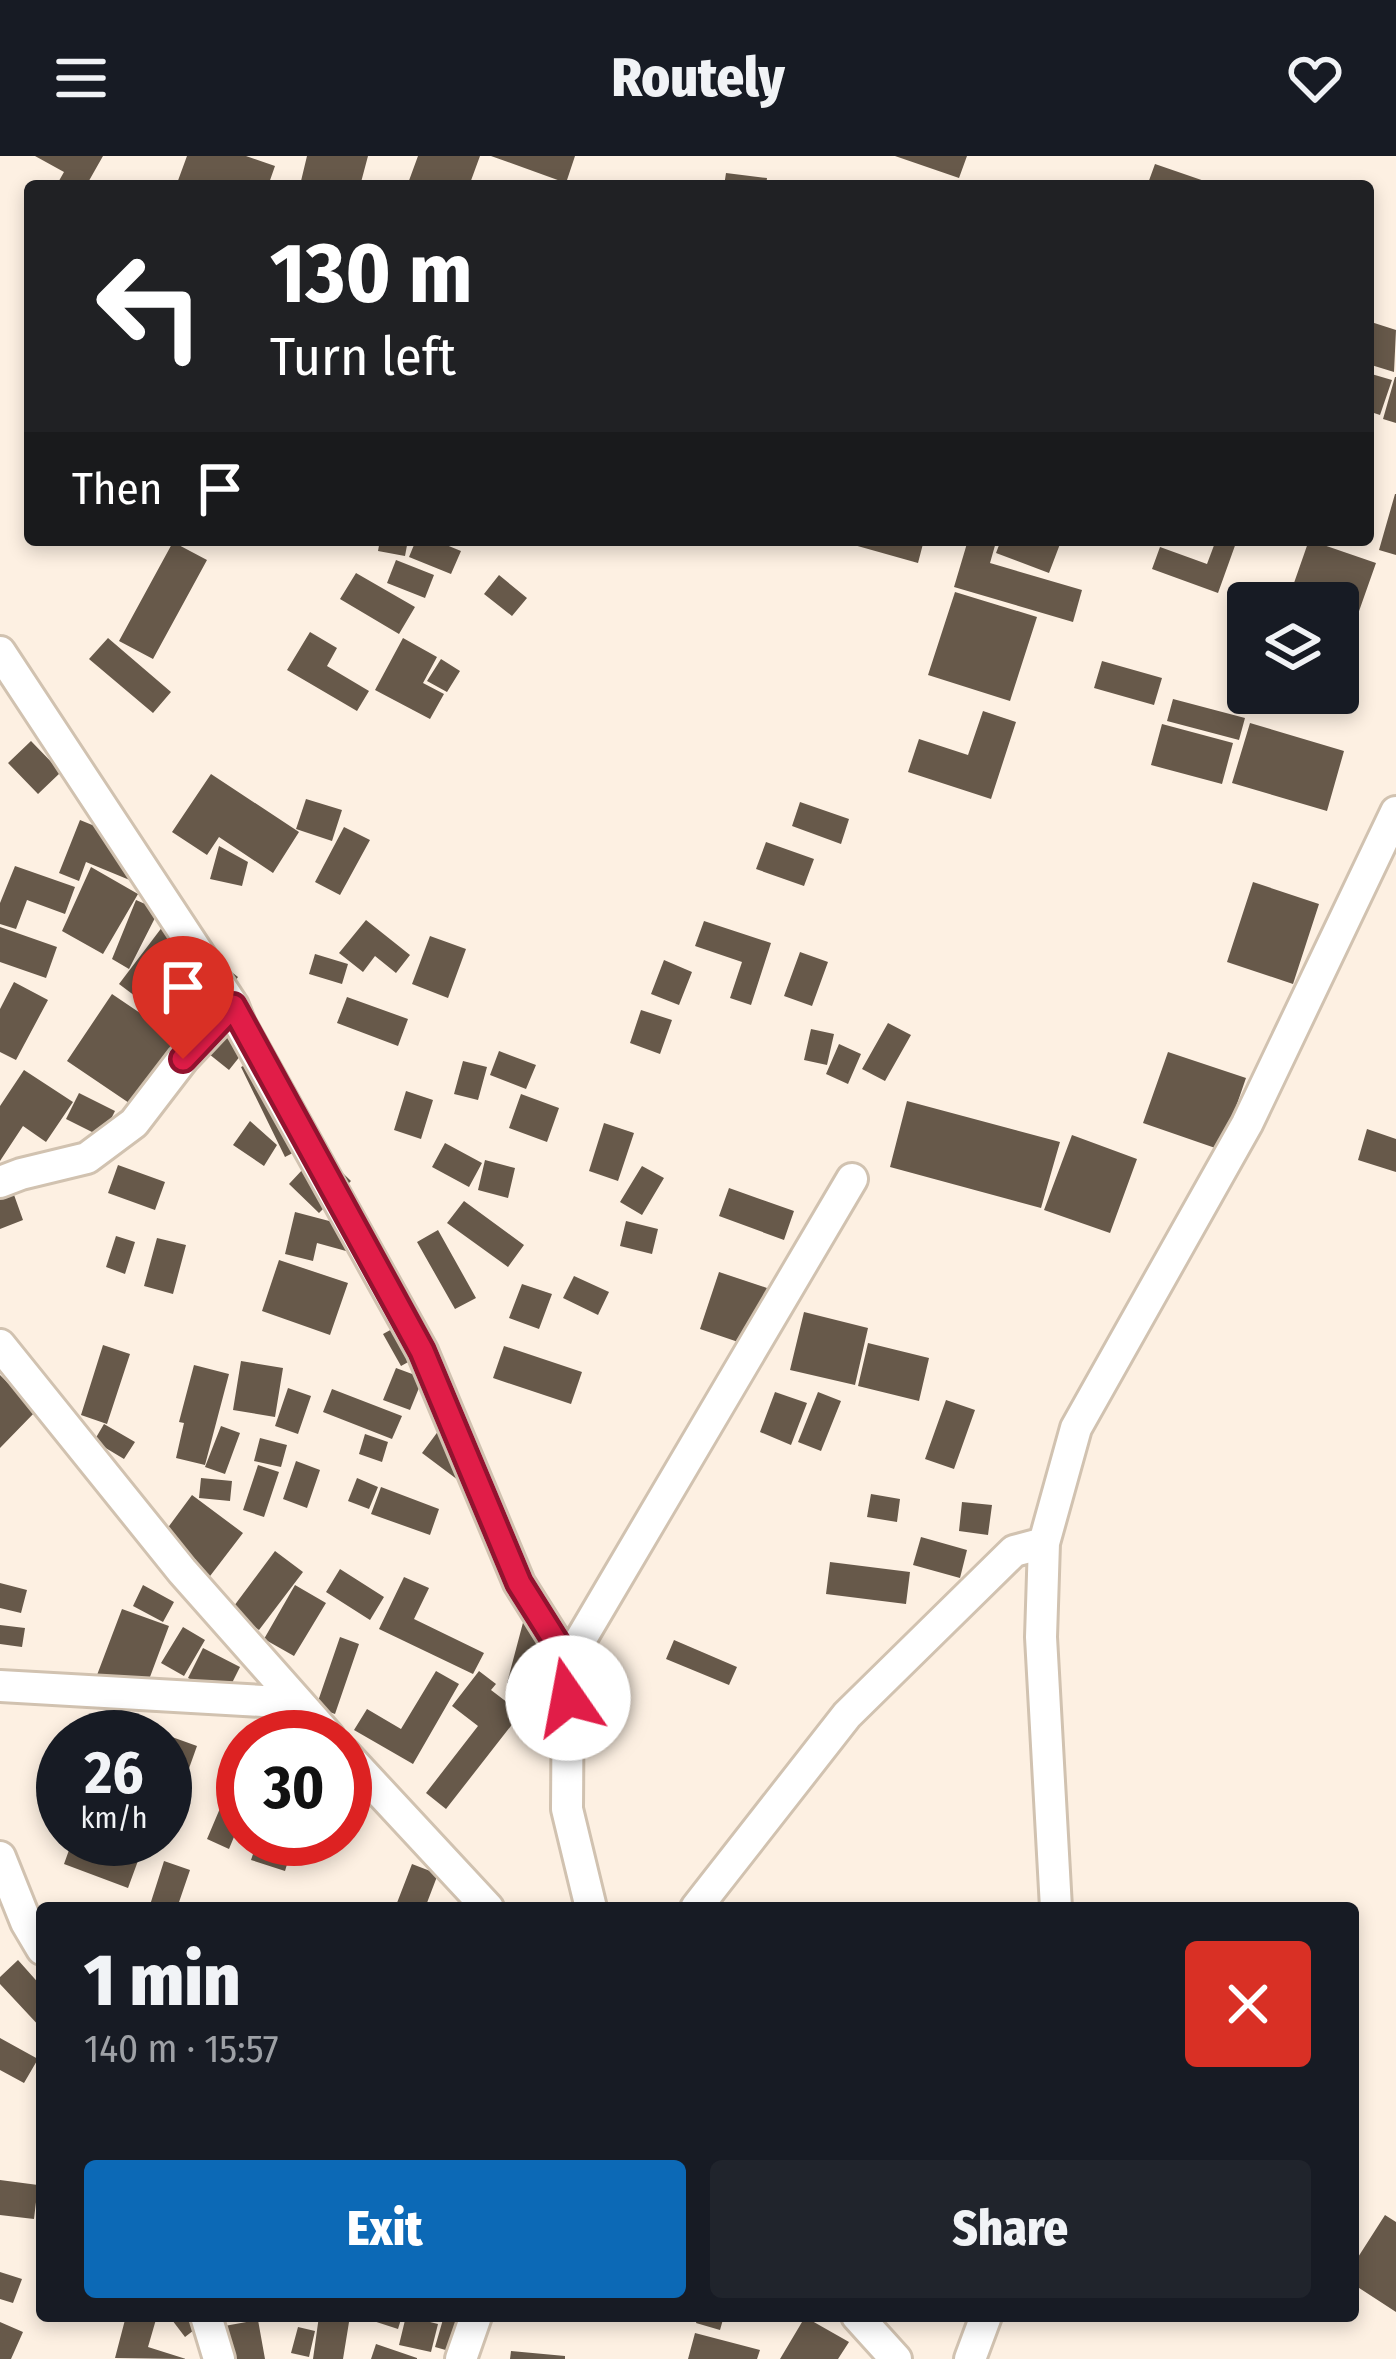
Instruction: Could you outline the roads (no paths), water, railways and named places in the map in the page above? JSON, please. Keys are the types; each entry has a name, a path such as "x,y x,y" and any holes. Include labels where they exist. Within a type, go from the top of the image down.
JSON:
{"street":[{"path":"0,652 233,1006 422,1351 519,1583 568,1661"},
{"path":"1056,1902 1040,1637 1044,1543 1076,1428 1247,1124 1396,812"},
{"path":"0,1182 87,1158 134,1123 183,1059 233,1006"},
{"path":"590,1902 567,1809 568,1661 852,1179"},
{"path":"0,1345 182,1571 304,1710"},
{"path":"701,1902 848,1715 1014,1551 1044,1543"},
{"path":"0,1686 298,1703"},
{"path":"372,1783 482,1902"},
{"path":"0,1857 36,1939"},
{"path":"208,2322 219,2359"},
{"path":"461,2359 474,2322"},
{"path":"862,2322 896,2359"},
{"path":"970,2359 984,2322"}]}
